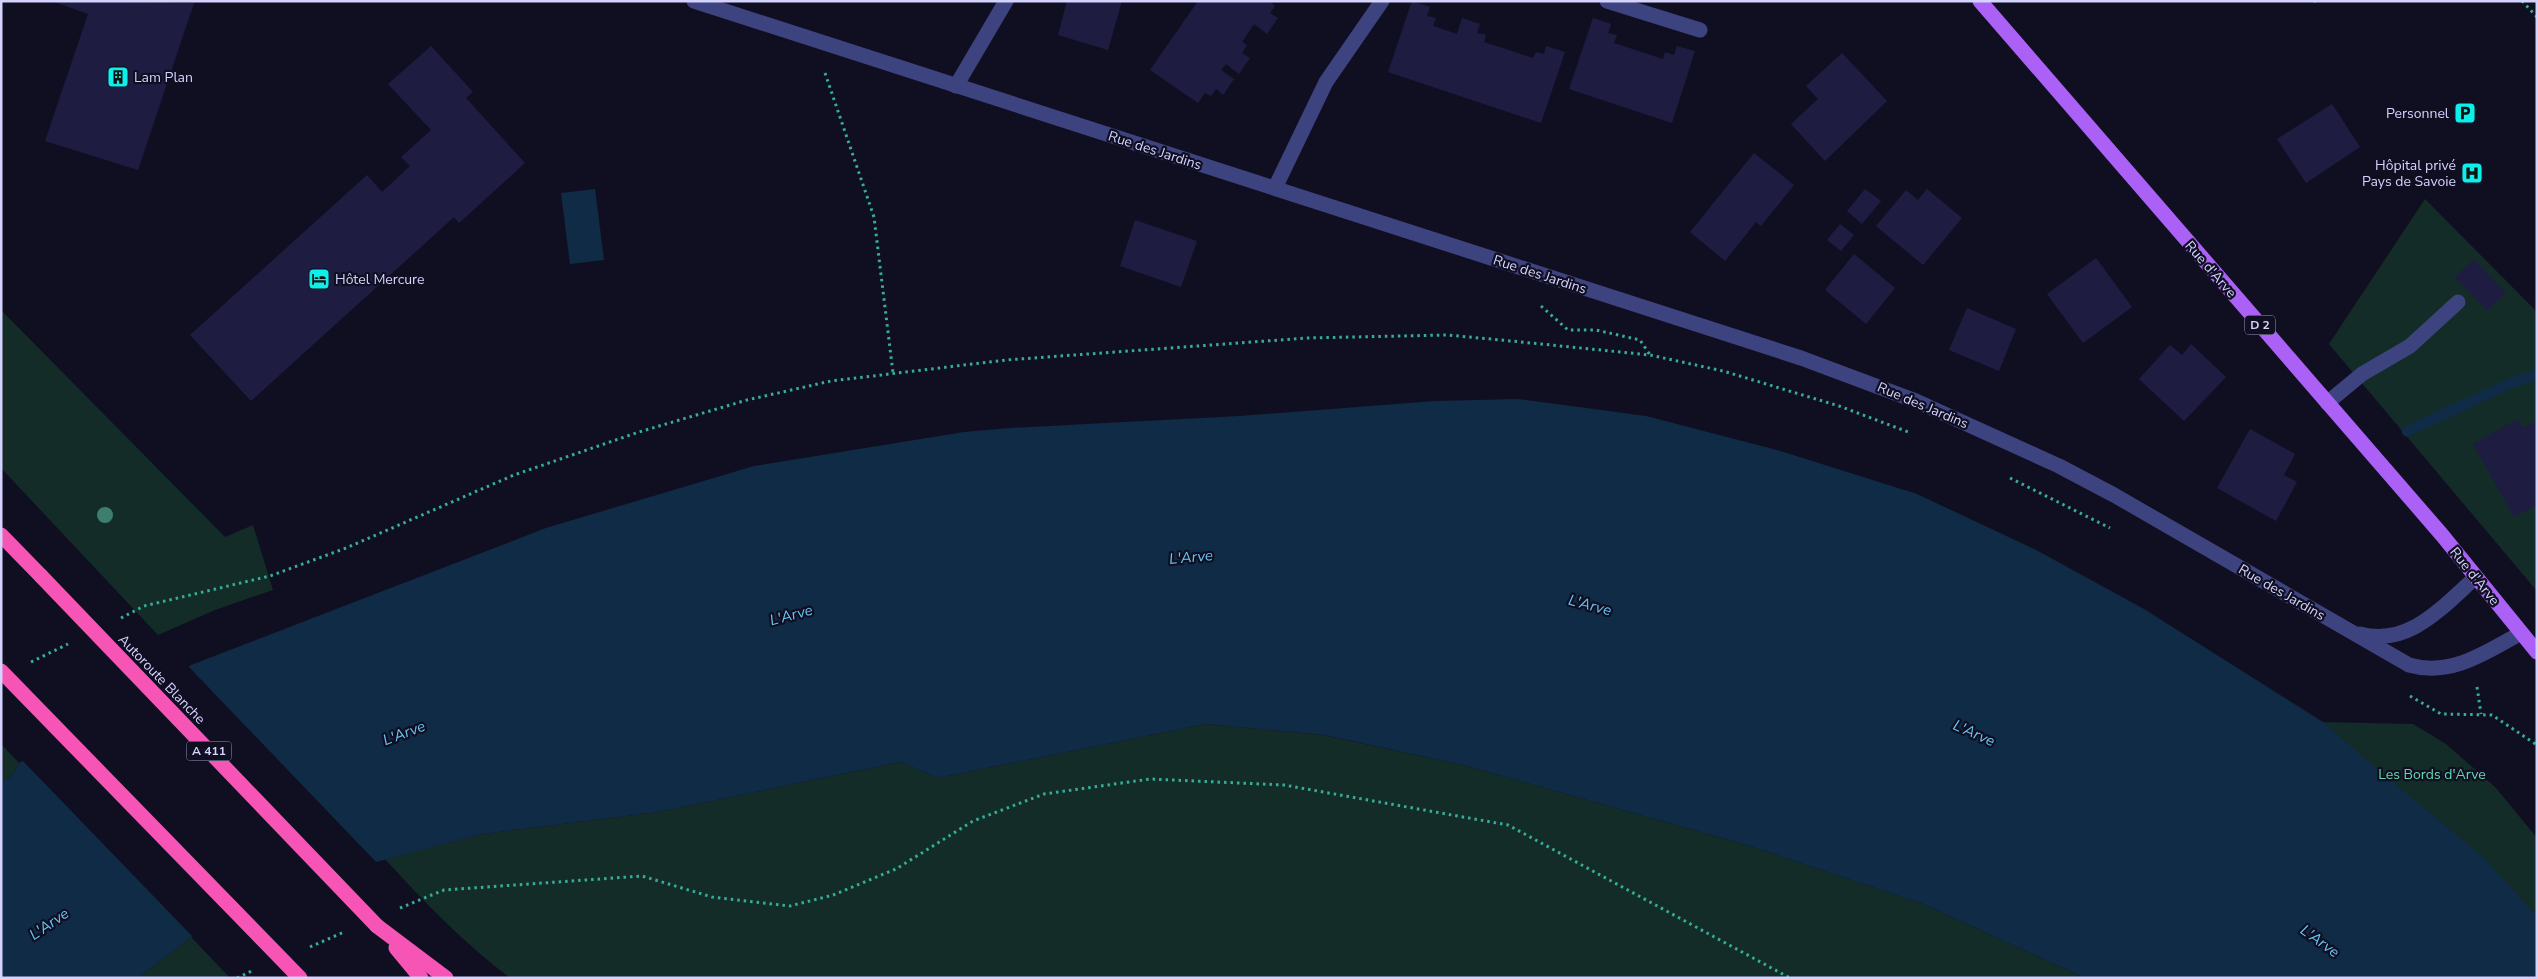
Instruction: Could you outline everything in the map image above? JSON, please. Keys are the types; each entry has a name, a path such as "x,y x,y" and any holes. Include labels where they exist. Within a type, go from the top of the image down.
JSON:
{"highway":[{"name":"Autoroute Blanche","path":"1,535 419,969"},
{"path":"1,671 300,978"},
{"name":"A 411","path":"419,969 446,978"}],"main road":[{"name":"Rue d'Arve","path":"1980,1 2442,535 2537,652"}],"street":[{"name":"Rue des Jardins","path":"694,1 1801,358 1890,391 1966,422 2114,495 2409,664 2436,669 2464,663 2521,634"},
{"path":"956,86 1006,1"},
{"path":"1275,188 1326,82 1382,1"},
{"path":"1608,1 1700,30"},
{"path":"2327,403 2362,374 2410,346 2458,302"},
{"name":"Rue des Jardins","path":"2351,632 2374,637 2409,631 2432,616 2476,577"}],"path":[{"path":"2522,1 2537,17"},
{"path":"815,40 874,217 893,373"},
{"path":"1543,275 1536,295 1541,306 1568,330 1596,330 1640,340 1650,355"},
{"path":"144,606 270,576 346,548 514,475 639,432 747,400 831,381 1006,360 1316,338 1447,336 1650,355 1724,371 1821,400 1916,435"},
{"path":"2004,475 2118,532"},
{"path":"2407,694 2441,714 2492,716 2537,745"},
{"path":"399,909 444,890 642,876 712,897 790,906 833,895 896,869 973,820 1044,794 1150,779 1284,785 1508,825 1790,978"},
{"path":"309,947 345,932"},
{"path":"237,978 264,966"}],"green space":[{"path":"2425,199 2537,312 2537,591 2329,344"},
{"path":"1,310 225,537 253,525 273,590 215,610 158,635 1,468"},
{"name":"Les Bords d'Arve","path":"2323,722 2413,724 2446,744 2496,788 2537,838 2537,916"},
{"path":"1206,724 1323,735 1467,766 1750,846 1923,904 2085,978 510,978 445,921 385,859 483,834 658,812 901,762 937,778"},
{"path":"1,744 19,763 12,776 1,782"},
{"path":"191,937 230,978 138,978"}],"water":[{"path":"595,189 604,260 570,264 561,193"},
{"name":"L'Arve","path":"1518,399 1646,416 1777,450 1917,494 2038,551 2144,609 2323,722 2482,856 2537,916 2537,978 2085,978 1923,904 1750,846 1467,766 1324,735 1206,724 937,778 901,762 658,812 483,834 245,896 138,978 1,978 1,782 12,776 19,763 191,665 546,528 754,466 964,432 1239,416 1435,401"}],"pier":[{"path":"187,665 378,864 246,898 194,938 21,759"}],"building":[{"name":"Lam Plan","path":"52,1 194,3 138,170 45,141 88,14"},
{"path":"1067,1 1122,1 1108,50 1058,35"},
{"path":"1198,1 1269,1 1275,6 1270,13 1278,18 1267,34 1254,24 1242,42 1247,45 1242,53 1250,58 1239,74 1226,64 1221,70 1234,79 1223,95 1216,89 1211,96 1205,93 1198,103 1150,70"},
{"path":"1412,1 1430,7 1427,16 1436,18 1433,26 1457,34 1462,18 1480,24 1477,33 1486,35 1484,42 1533,58 1536,52 1544,54 1546,46 1565,52 1541,123 1388,72"},
{"path":"1593,18 1611,24 1608,33 1617,35 1614,43 1663,59 1665,52 1674,55 1677,46 1695,51 1672,123 1569,89"},
{"name":"Hôtel Mercure","path":"431,46 473,92 466,98 525,163 459,223 454,217 251,401 190,335 367,175 382,192 410,166 401,157 431,130 388,84"},
{"path":"1842,53 1887,101 1825,161 1791,124 1818,99 1806,86"},
{"path":"2332,104 2360,147 2306,183 2277,139"},
{"path":"1754,153 1794,185 1761,226 1756,222 1725,261 1690,232"},
{"path":"1865,189 1881,201 1862,224 1847,211"},
{"path":"1927,189 1962,218 1923,265 1876,226 1906,190 1918,200"},
{"path":"1135,220 1197,241 1181,287 1120,266"},
{"path":"1840,224 1854,235 1841,251 1827,240"},
{"path":"1854,254 1895,288 1866,324 1825,290"},
{"path":"2096,258 2132,307 2083,343 2047,294"},
{"path":"2474,259 2506,293 2487,311 2455,277"},
{"path":"1967,308 2016,329 1999,371 1949,350"},
{"path":"2191,344 2226,377 2184,421 2139,379 2170,345 2182,355"},
{"path":"2518,419 2523,428 2537,420 2537,505 2514,517 2473,444"},
{"path":"2250,429 2295,454 2284,475 2297,482 2276,521 2217,488"}],"waterway":[{"path":"2407,431 2511,383 2537,374"}],"place":[{"name":"Lam Plan","path":"118,77"},
{"name":"Personnel","path":"2465,113"},
{"name":"Hôpital privé Pays de Savoie","path":"2472,173"},
{"name":"Hôtel Mercure","path":"319,279"}]}
